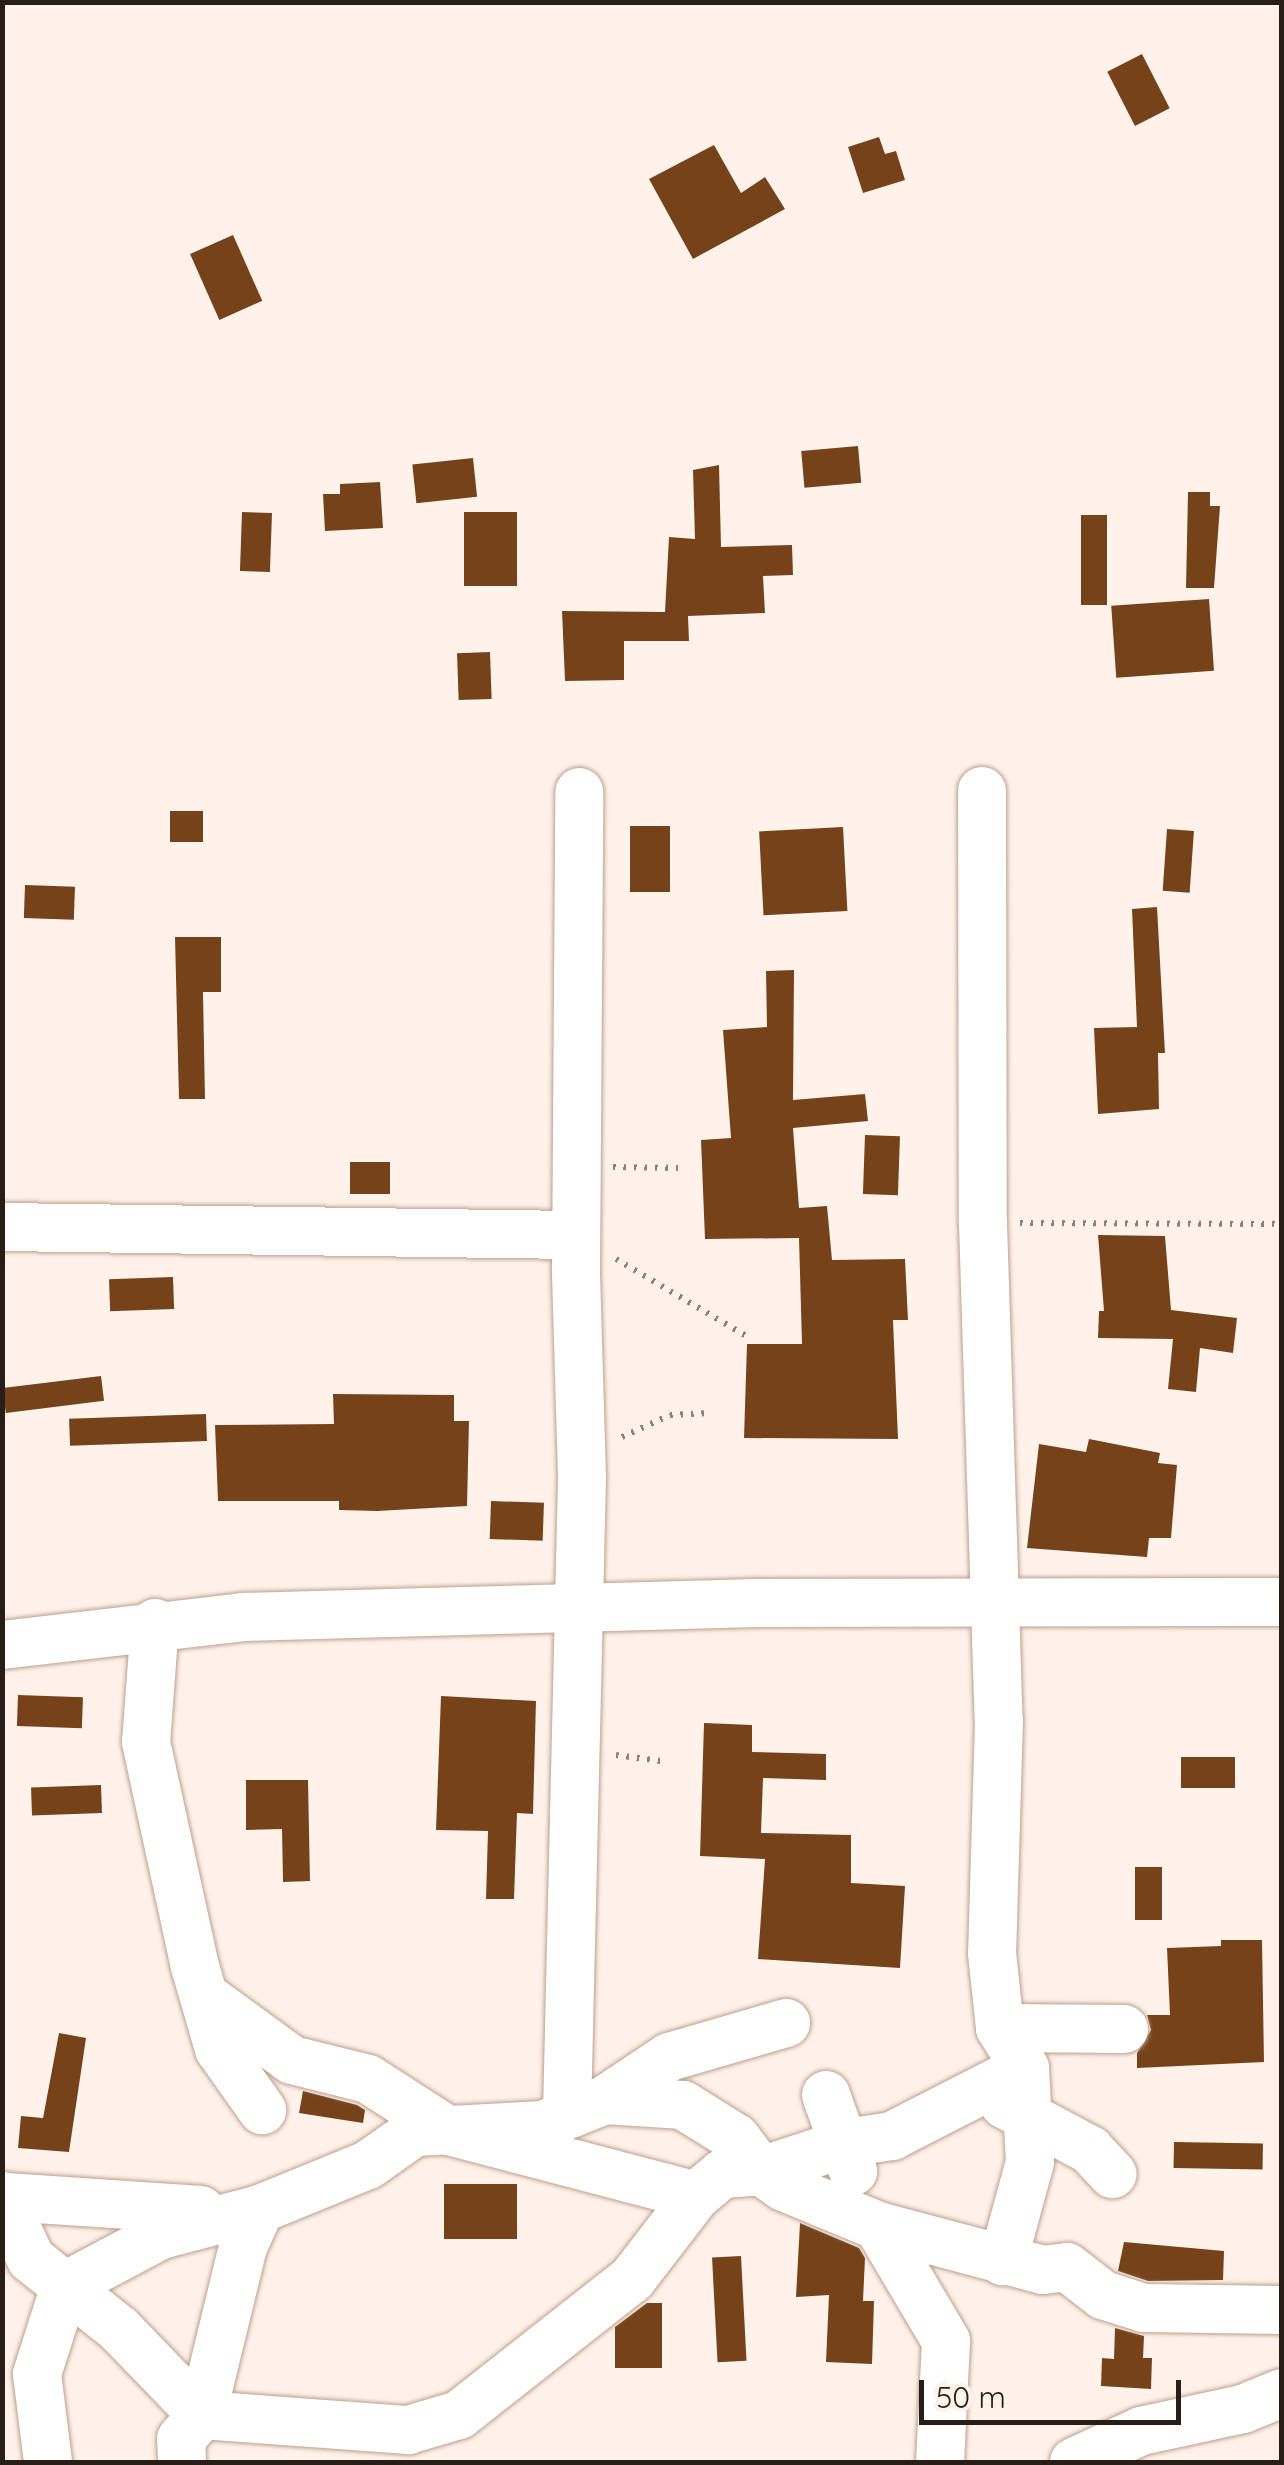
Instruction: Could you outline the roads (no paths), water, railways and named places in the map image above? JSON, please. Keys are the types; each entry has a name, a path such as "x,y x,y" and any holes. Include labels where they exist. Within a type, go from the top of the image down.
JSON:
{"street":[{"path":"982,791 984,1223 995,1602 992,1953 1000,2028 1024,2068 1030,2162 1003,2261"},
{"path":"579,792 576,1235 582,1476 578,1613 586,2107"},
{"path":"2,1227 576,1235"},
{"path":"2,1645 154,1623 995,1602 1277,1611"},
{"path":"154,1623 146,1742 204,1996 220,2049 262,2110"},
{"path":"204,1996 292,2060 368,2079 450,2131 696,2196"},
{"path":"48,2462 38,2374 65,2286 161,2235 260,2209 368,2165 415,2132 543,2125 586,2107 673,2055 786,2022"},
{"path":"1000,2028 1124,2029"},
{"path":"673,2055 683,2105"},
{"path":"260,2209 154,2212 4,2197 30,2259 119,2329 202,2415 408,2430 459,2416 632,2279 696,2196 722,2174 760,2171 925,2122 974,2089 1024,2068"},
{"path":"974,2089 1090,2150 1112,2174"},
{"path":"826,2095 846,2143 870,2222 946,2341 940,2462"},
{"path":"586,2107 683,2105 736,2138 760,2171 870,2222 1003,2261 1067,2267 1103,2294 1144,2308 1282,2310"},
{"path":"182,2462 181,2439 202,2415 243,2247 260,2209"},
{"path":"1074,2462 1141,2432 1282,2394"}]}
